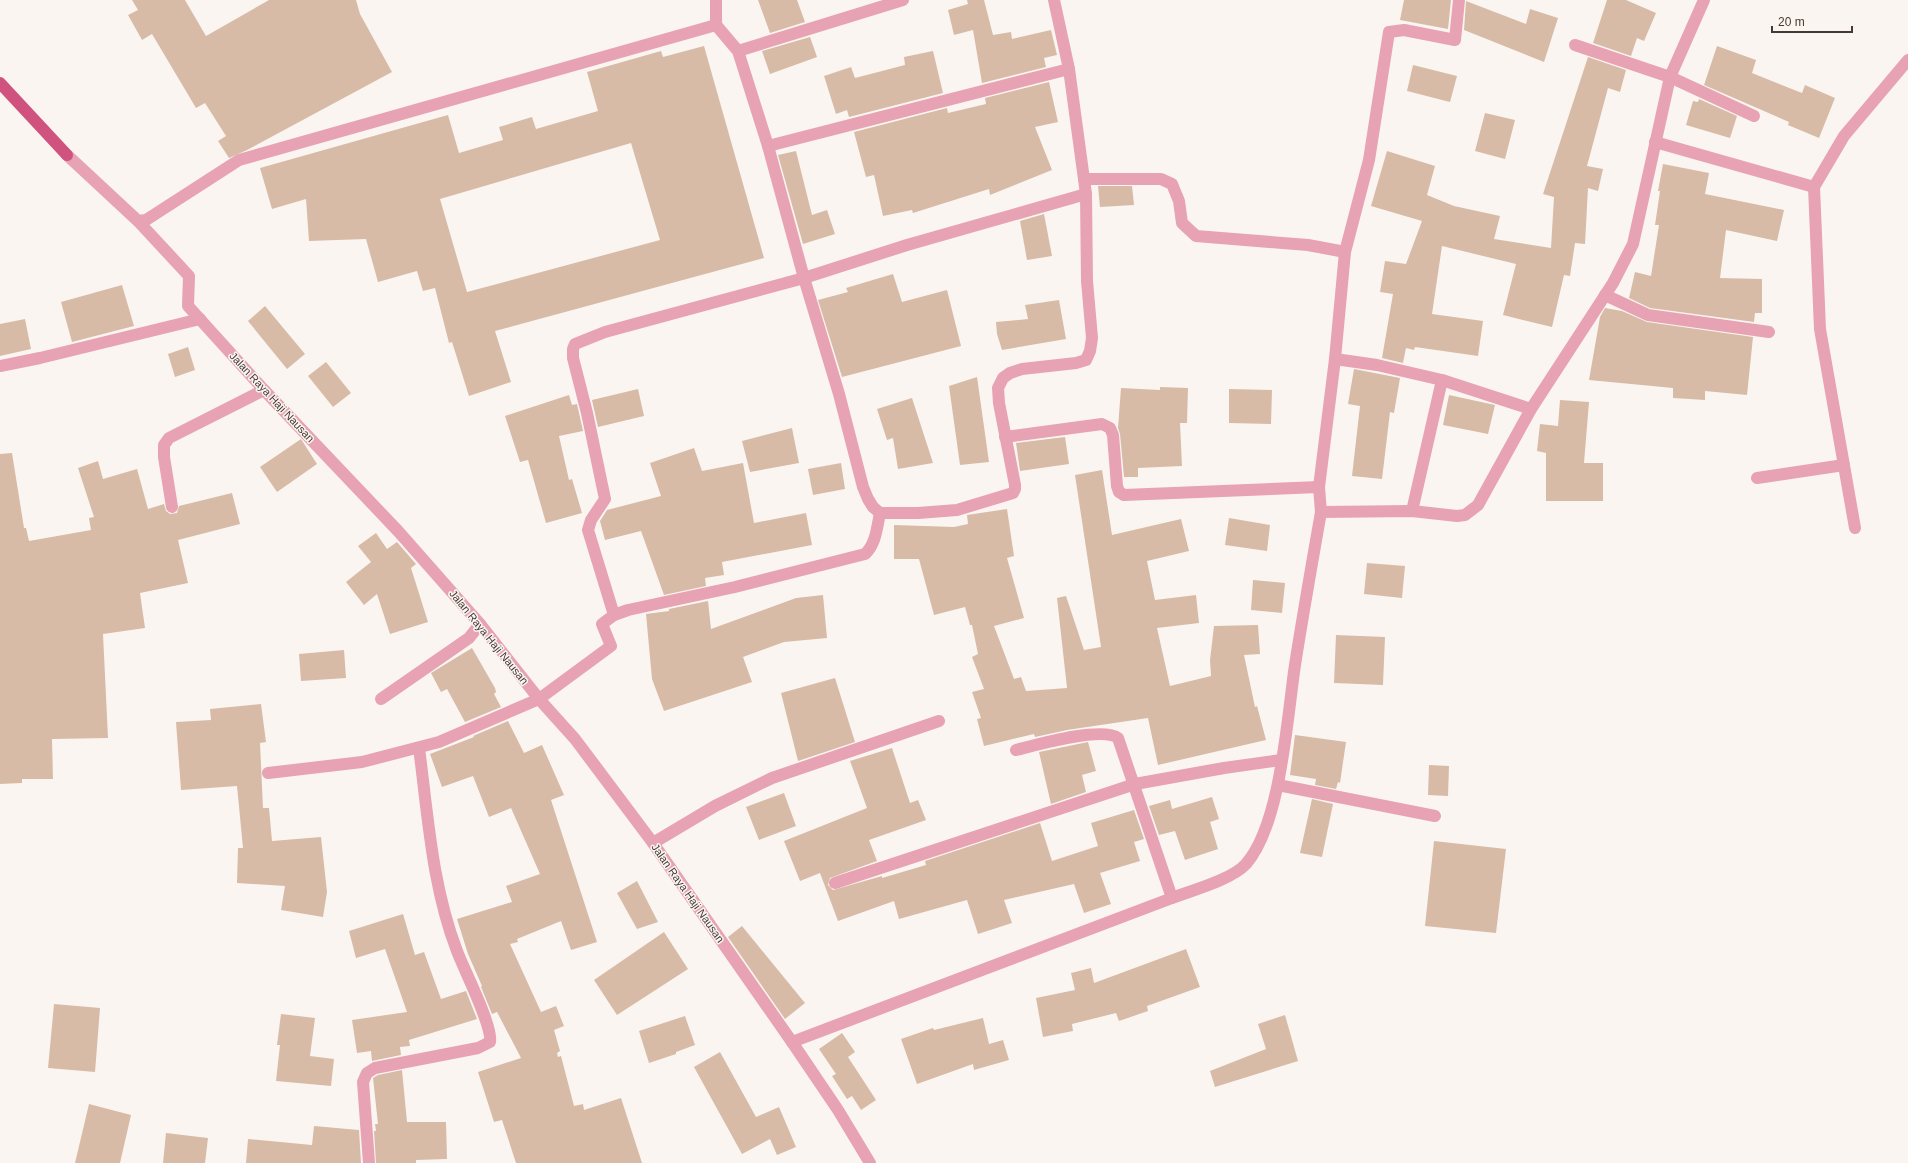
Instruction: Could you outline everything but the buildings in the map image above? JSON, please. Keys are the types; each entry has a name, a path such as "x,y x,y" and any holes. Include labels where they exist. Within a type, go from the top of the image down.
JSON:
{"main road":[{"name":"Jalan Raya Haji Nausan","path":"0,83 67,155"},
{"name":"Jalan Raya Haji Nausan","path":"0,94 67,155"}],"street":[{"path":"716,0 716,25 738,50 768,146 804,278 839,394 863,487 873,507 880,513 918,513 957,510 1013,493 1015,485 999,403 998,388 1003,378 1010,372 1022,369 1076,363 1086,360 1090,351 1092,338 1087,265 1086,194 1069,70 1054,0"},
{"path":"738,50 903,0"},
{"path":"792,1042 1231,875 1245,865 1256,850 1264,832 1278,785 1321,512 1319,487 1335,359 1345,252 1369,160 1389,32 1404,30 1456,40 1459,0"},
{"path":"1321,512 1412,511 1457,516 1465,515 1478,505 1531,409 1613,283 1633,244 1670,77 1704,0"},
{"path":"142,220 239,160 716,25"},
{"path":"1575,45 1670,77 1754,116"},
{"path":"1855,528 1820,329 1814,187 1844,136 1908,60"},
{"path":"768,146 1069,70"},
{"path":"1655,142 1814,187"},
{"name":"Jalan Raya Haji Nausan","path":"67,155 142,220 189,276 188,306 264,390 398,531 480,624 539,699 575,739 653,843 792,1042 838,1110 870,1163"},
{"path":"1084,179 1162,179 1172,184 1179,201 1182,223 1196,236 1308,245 1345,252"},
{"path":"614,615 588,530 591,520 605,499 587,412 573,358 573,349 575,344 605,332 804,278 907,245 1086,194"},
{"path":"1604,296 1648,315 1769,332"},
{"path":"0,366 48,356 200,319"},
{"path":"1335,359 1377,365 1442,380 1531,409"},
{"path":"1412,511 1442,380"},
{"path":"172,507 164,457 164,446 169,438 264,390"},
{"path":"1005,437 1102,424 1110,428 1114,435 1117,486 1119,492 1124,495 1319,487"},
{"path":"1757,478 1844,465"},
{"path":"268,773 362,762 439,742 480,726 539,699 611,646 602,624 614,615 628,610 735,587 865,554 874,542 880,513"},
{"path":"381,699 469,638 480,624"},
{"path":"653,843 715,806 772,778 939,721"},
{"path":"1016,750 1070,738 1093,735 1115,736 1120,743 1135,784 1172,898"},
{"path":"369,1163 363,1082 368,1073 375,1068 478,1048 490,1042 491,1039 488,1025 457,952 439,892 433,865 419,748"},
{"path":"835,883 1135,784 1224,768 1282,760"},
{"path":"1278,785 1435,816"}]}
